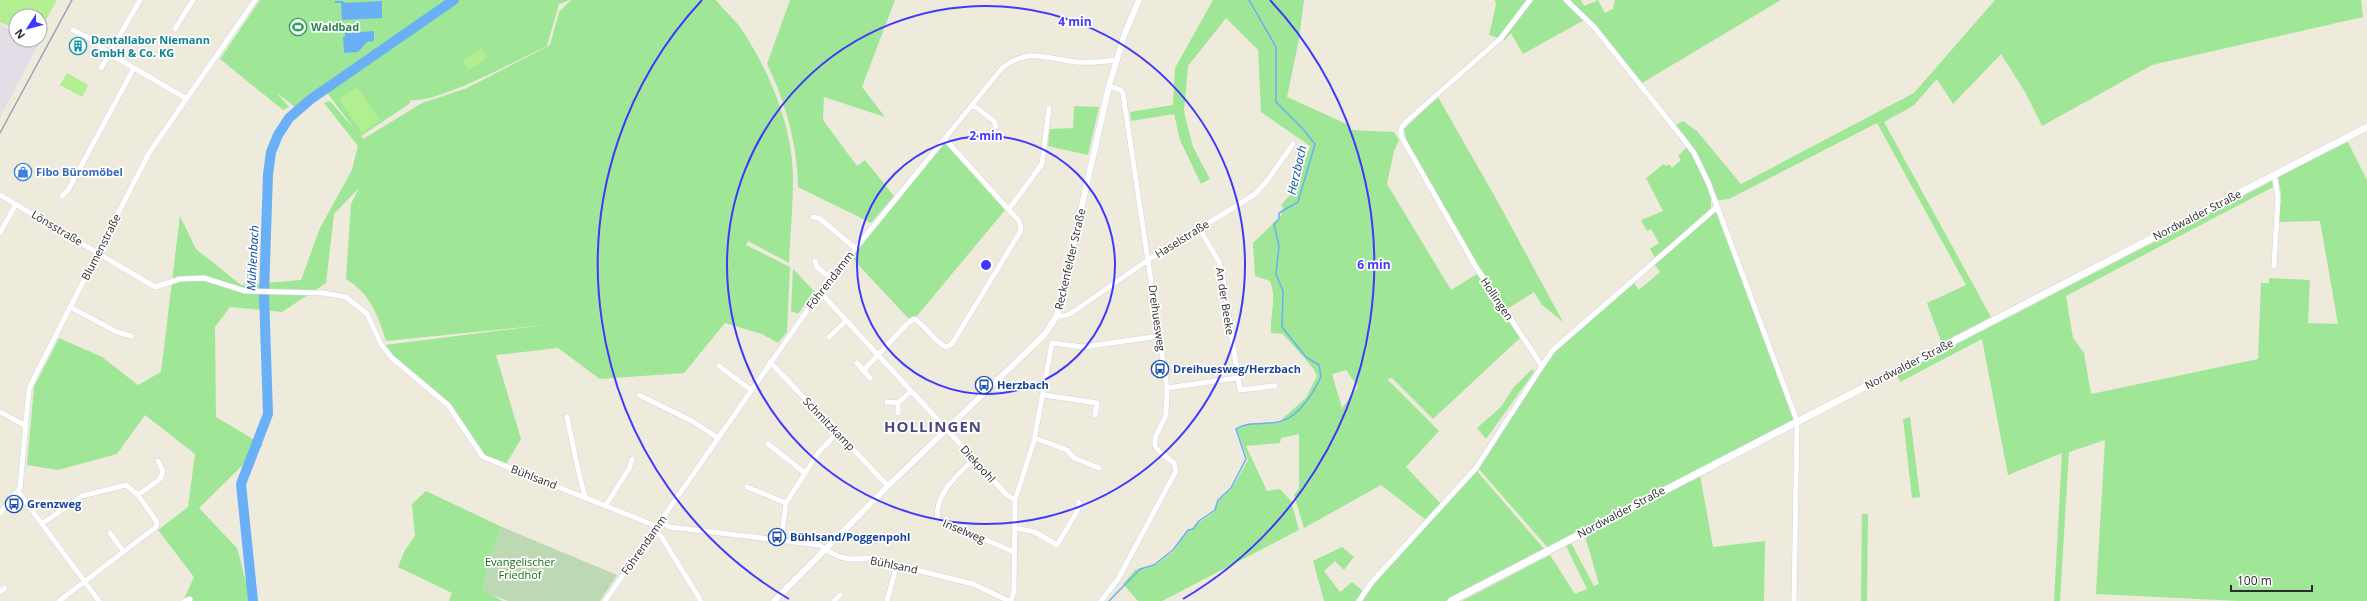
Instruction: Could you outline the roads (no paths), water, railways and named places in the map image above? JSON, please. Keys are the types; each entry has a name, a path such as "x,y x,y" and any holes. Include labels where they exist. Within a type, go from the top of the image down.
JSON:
{"main road":[{"name":"Nordwalder Straße","path":"1451,601 2367,127"}],"street":[{"path":"101,68 140,0"},
{"path":"175,29 193,0"},
{"name":"Blumenstraße","path":"19,493 29,389 149,153 255,0"},
{"name":"Reckenfelder Straße","path":"774,601 888,486 1044,335 1057,316 1109,86 1116,60 1139,0"},
{"name":"Hollingen","path":"1530,0 1501,38 1407,122 1402,128 1401,136 1476,267 1542,366"},
{"path":"1566,0 1594,27 1686,141 1702,168 1717,207 1797,421 1794,601"},
{"path":"73,30 92,40 110,54 187,99"},
{"name":"Föhrendamm","path":"608,600 656,526 820,292 945,140 1003,66 1014,59 1035,54 1080,62 1116,60"},
{"path":"62,196 68,190 134,68"},
{"name":"Dreihuesweg","path":"1101,601 1118,578 1176,471 1174,464 1155,446 1155,438 1166,415 1167,388 1123,94 1121,90 1109,86"},
{"path":"973,105 994,121 996,127"},
{"path":"1009,209 1042,164 1049,108"},
{"path":"864,370 879,356 908,323 914,320 920,322 940,344 946,347 952,344 961,332 1020,232 1021,227 1019,221 945,140"},
{"name":"Haselstraße","path":"1057,316 1070,314 1148,260 1254,195 1267,181 1293,144"},
{"path":"2274,175 2278,197 2274,266"},
{"name":"Lönsstraße","path":"0,195 155,287 180,279 204,278 245,291 336,294 357,304 367,314 386,352 442,398 483,457"},
{"path":"0,233 16,204"},
{"path":"1359,601 1372,582 1476,468 1553,350 1717,207"},
{"path":"813,217 819,218 855,248"},
{"name":"An der Beeke","path":"1199,228 1219,262 1222,273 1237,378"},
{"path":"815,261 817,267 831,278"},
{"name":"Diekpohl","path":"820,292 1007,495 1015,500"},
{"path":"70,307 117,332 130,336"},
{"path":"829,337 846,321"},
{"path":"1010,601 1014,591 1015,500 1035,438 1052,343 1083,347 1159,336"},
{"name":"Schmitzkamp","path":"770,362 888,486"},
{"path":"857,363 870,378"},
{"path":"719,366 751,390"},
{"path":"1167,388 1237,378 1240,390 1275,386"},
{"path":"898,413 898,403 911,391"},
{"path":"1044,394 1097,403 1095,415"},
{"path":"639,395 692,421 718,438"},
{"path":"887,402 898,403"},
{"path":"0,412 26,426"},
{"path":"567,417 576,454 576,466 585,496"},
{"path":"781,541 786,503 821,449 837,433"},
{"path":"1035,438 1066,450 1074,458 1099,468"},
{"path":"768,444 805,473"},
{"name":"Bühlsand","path":"483,457 585,496 656,526 819,545 834,555 854,561 868,558 973,584 1010,601"},
{"path":"606,505 630,467 632,459"},
{"name":"Inselweg","path":"974,459 948,487 936,512 938,519 1014,552"},
{"path":"138,495 160,479 163,470 158,461"},
{"path":"43,523 82,496 126,485 138,495 155,518 156,527 59,601"},
{"path":"747,487 786,503"},
{"path":"0,513 19,493 43,523 99,601"},
{"path":"1015,528 1035,532 1057,545 1078,510 1079,502"},
{"path":"656,526 701,601"},
{"path":"110,533 124,552"},
{"path":"887,601 897,564"},
{"path":"834,601 840,594"},
{"path":"184,601 190,600"}],"water":[{"path":"335,1 343,1 345,3 382,1 382,18 342,20 341,3 335,3"},
{"path":"374,31 374,41 367,42 358,52 344,53 343,37 345,37 345,33"}],"waterway":[{"name":"Mühlenbach","path":"253,601 241,484 268,414 264,294 268,174 271,152 278,135 289,118 311,99 454,0"},
{"name":"Herzbach","path":"1109,601 1140,569 1154,565 1173,550 1188,530 1193,529 1199,521 1215,510 1218,500 1231,488 1246,459 1236,429 1242,426 1282,421 1288,418 1305,403 1321,377 1319,365 1306,357 1282,327 1283,291 1276,274 1279,246 1274,224 1279,219 1279,213 1298,202 1315,144 1302,128 1276,102 1276,47 1249,0"}],"railway":[{"path":"0,133 72,0"}],"place":[{"name":"Waldbad","path":"298,27"},
{"name":"Dentallabor Niemann GmbH & Co. KG","path":"78,46"},
{"name":"Fibo Büromöbel","path":"23,172"},
{"name":"Dreihuesweg/Herzbach","path":"1160,369"},
{"name":"Herzbach","path":"984,385"},
{"name":"Grenzweg","path":"14,504"},
{"name":"Bühlsand/Poggenpohl","path":"777,537"}],"district":[{"name":"HOLLINGEN","path":"933,427"}],"park label":[{"name":"Evangelischer Friedhof","path":"520,568"}]}
